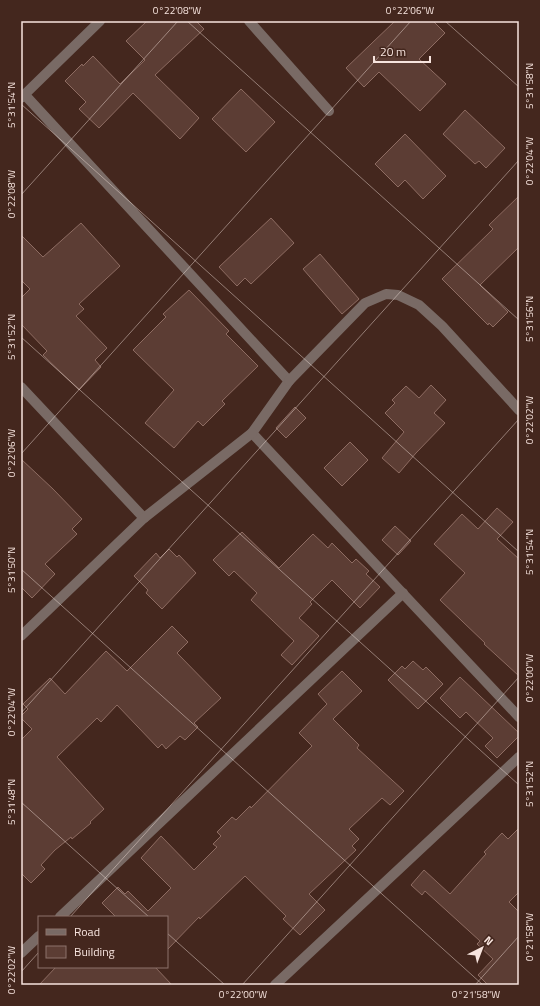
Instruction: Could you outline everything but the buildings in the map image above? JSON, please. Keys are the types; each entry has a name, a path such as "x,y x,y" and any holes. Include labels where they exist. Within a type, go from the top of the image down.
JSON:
{"street":[{"path":"100,21 23,97 288,381"},
{"path":"249,21 329,112"},
{"path":"21,636 144,518 252,433 288,381 365,303 386,294 398,295 419,305 442,326 519,410"},
{"path":"21,387 144,518"},
{"path":"252,433 519,717"},
{"path":"61,916 403,593"},
{"path":"275,985 519,756"},
{"path":"21,953 38,937"}]}
